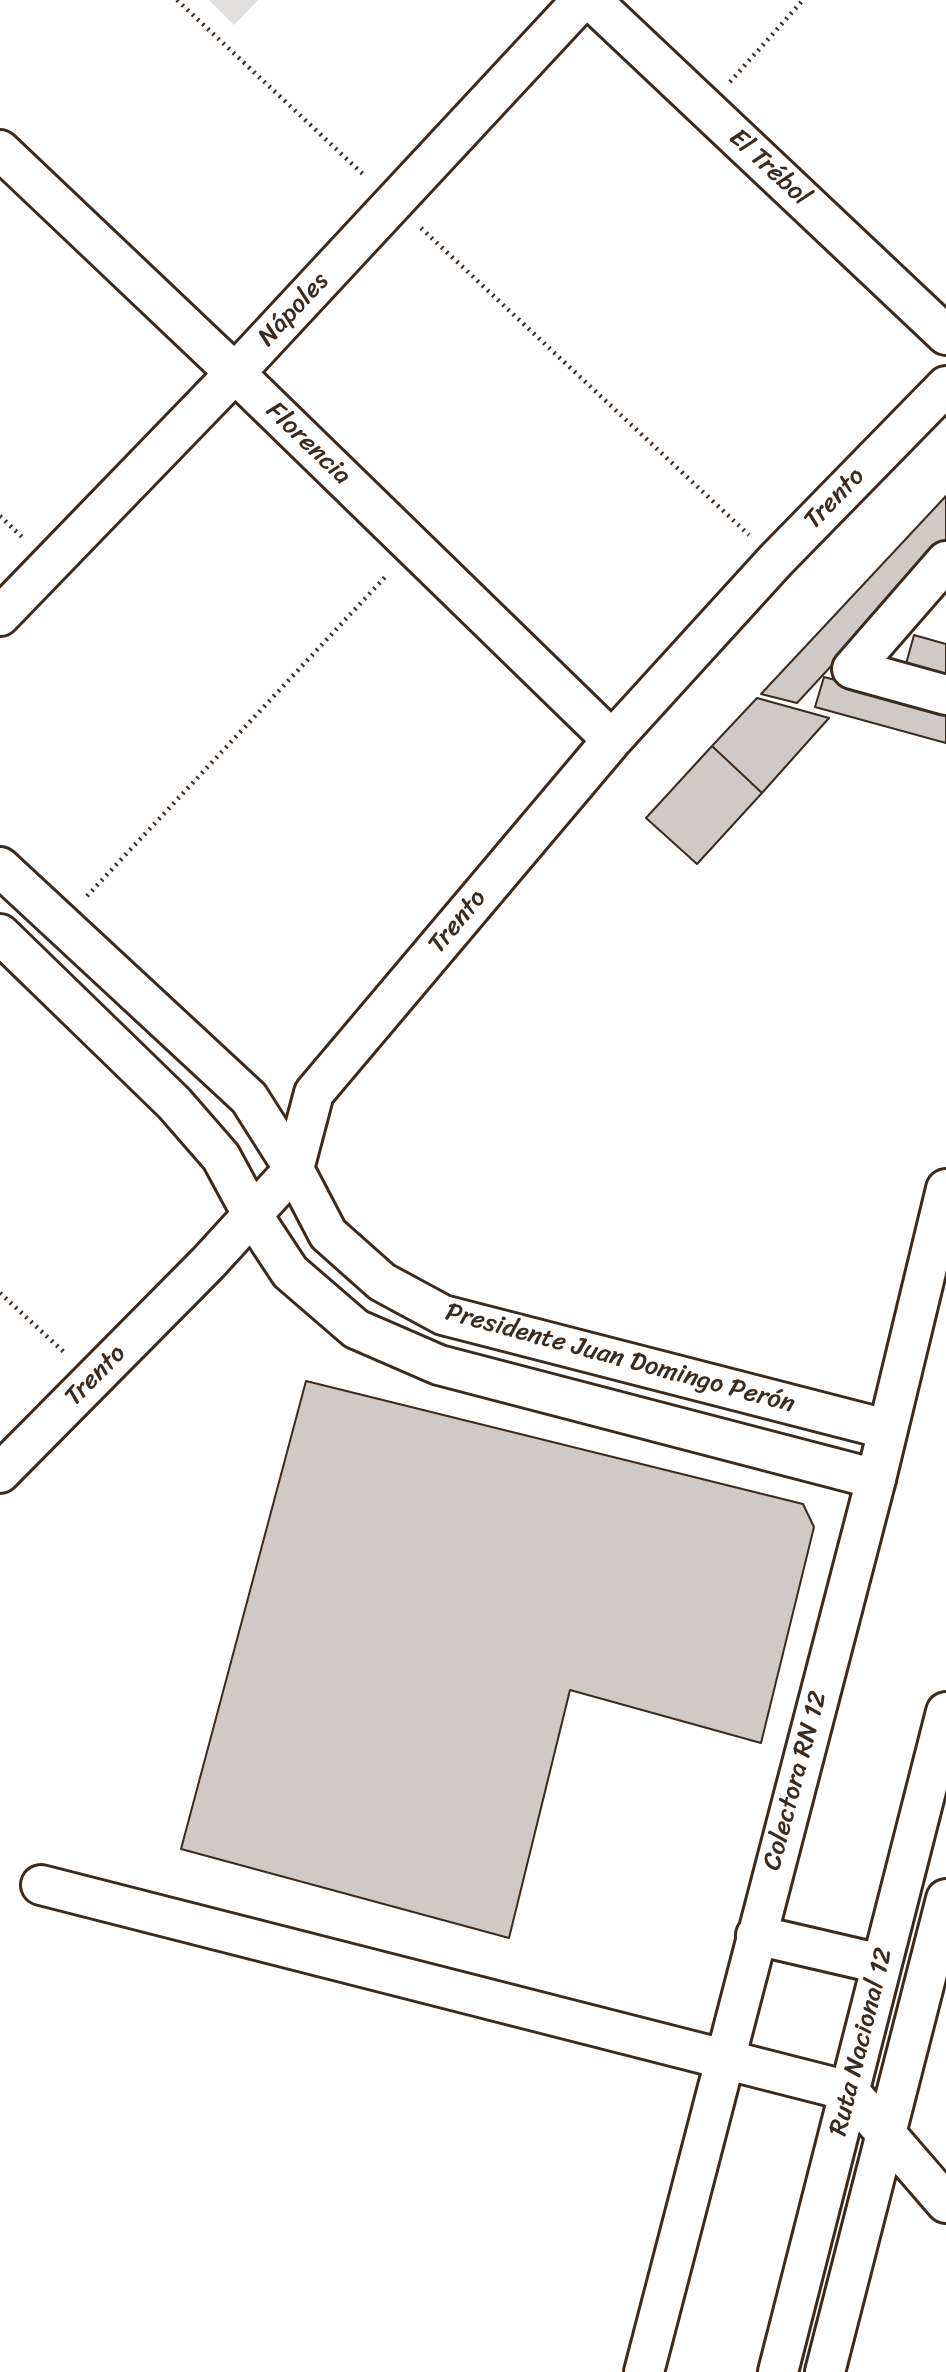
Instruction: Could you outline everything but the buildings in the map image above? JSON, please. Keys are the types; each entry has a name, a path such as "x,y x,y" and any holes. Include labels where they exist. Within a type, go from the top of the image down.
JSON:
{"main road":[{"name":"Nápoles","path":"0,616 235,373 582,0"},
{"name":"El Trébol","path":"591,0 946,335"},
{"name":"Florencia","path":"0,150 235,373 611,740"},
{"name":"Trento","path":"0,1473 253,1216 294,1169 314,1093 611,740 776,560 945,388"},
{"path":"946,561 852,669 946,695"},
{"name":"Presidente Juan Domingo Perón","path":"0,867 249,1098 294,1169 328,1234 382,1282 443,1315 886,1429"},
{"name":"Presidente Juan Domingo Perón","path":"0,934 174,1103 221,1157 253,1216 290,1272 356,1328 439,1365 876,1479"},
{"name":"Colectora RN 12","path":"644,2372 876,1479 946,1189"},
{"name":"Ruta Nacional 12","path":"778,2372 946,1712"},
{"path":"41,1885 849,2091 946,2203"},
{"path":"825,2372 946,1899"},
{"path":"756,1935 881,1964"}],"path":[{"path":"177,0 776,560"},
{"path":"706,108 803,0"},
{"path":"61,924 414,546"},
{"path":"0,1293 93,1379"}],"shaded area":[{"path":"209,0 258,0 234,25"}]}
